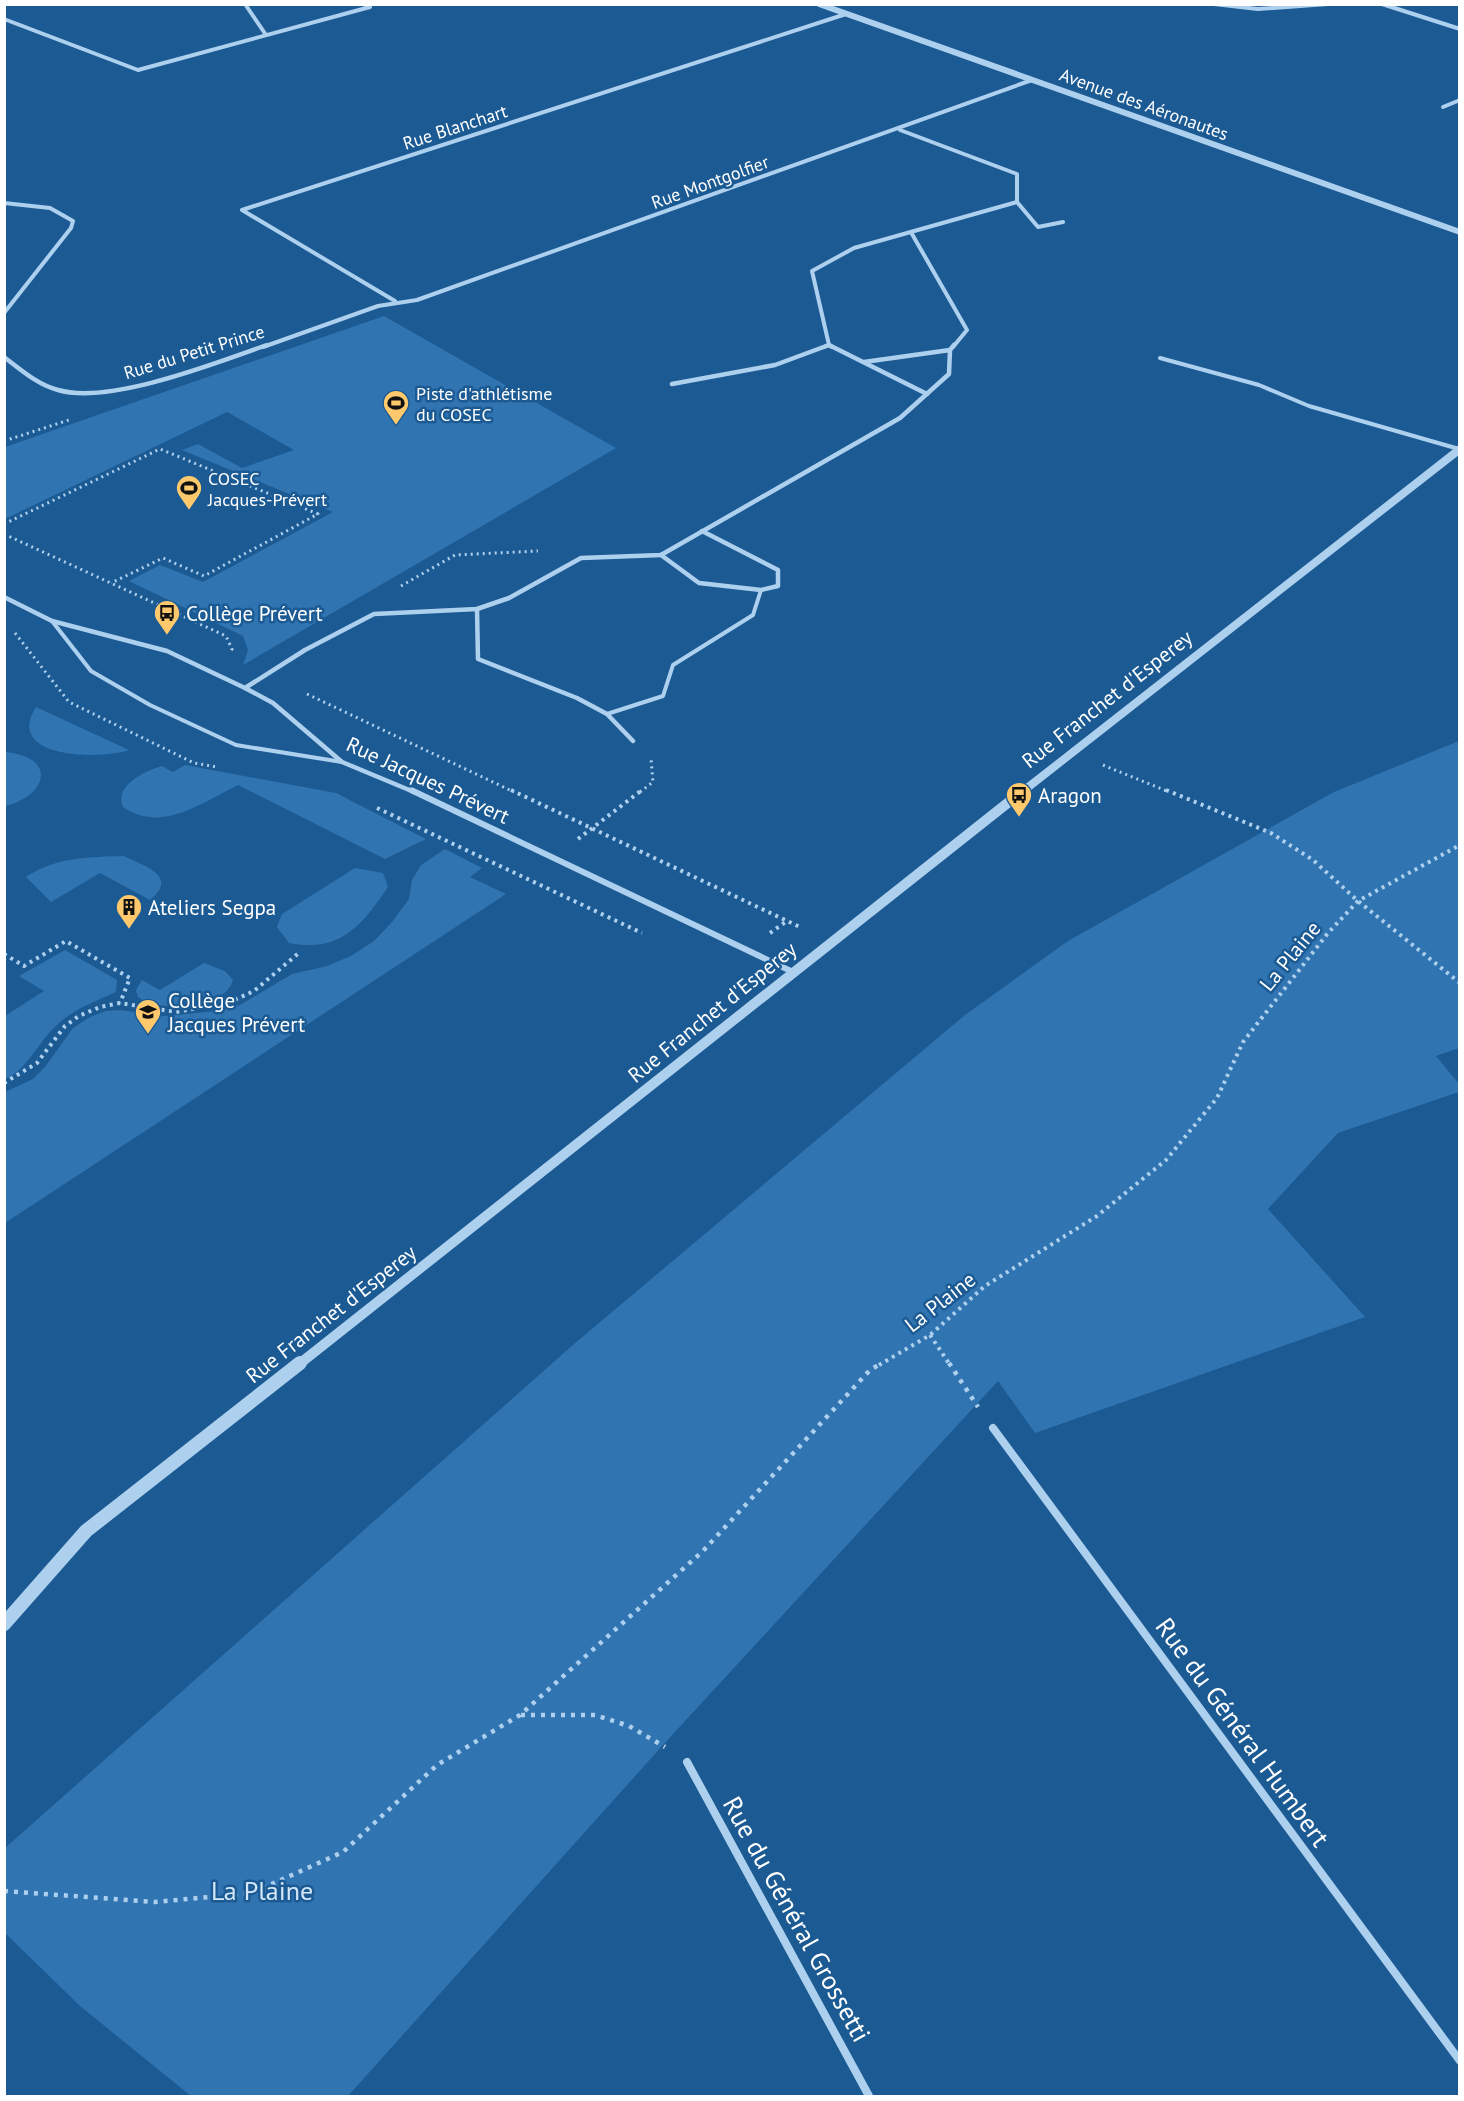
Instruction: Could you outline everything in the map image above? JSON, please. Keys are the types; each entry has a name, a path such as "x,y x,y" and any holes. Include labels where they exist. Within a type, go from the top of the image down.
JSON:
{"street":[{"path":"245,4 266,35"},
{"path":"4,19 138,70 370,7 364,4"},
{"name":"Avenue des Aéronautes","path":"819,4 1460,232"},
{"path":"1214,4 1258,9 1328,4"},
{"path":"1382,4 1460,29"},
{"name":"Rue Blanchart","path":"395,302 242,210 846,14"},
{"name":"Rue Montgolfier","path":"395,302 417,300 1032,80"},
{"path":"1443,107 1460,100"},
{"path":"899,129 1017,174 1017,202 1038,227 1063,222"},
{"path":"829,345 812,271 854,248 912,234 1017,202"},
{"path":"4,203 52,209 68,215 72,221 71,228 4,313"},
{"path":"245,688 305,650 374,614 477,609 509,598 581,558 661,555 900,418 949,374 950,350 967,330 912,234"},
{"name":"Rue du Petit Prince","path":"4,357 40,384 60,391 93,394 174,375 395,302"},
{"path":"672,384 775,365 829,345 927,394"},
{"path":"864,362 950,350"},
{"name":"Rue Franchet d'Esperey","path":"4,1624 86,1531 744,1013 827,943 987,820 1069,751 1459,449"},
{"path":"661,555 699,584 761,590 778,586 778,570 702,531"},
{"path":"607,714 663,696 673,665 753,615 761,590"},
{"name":"Rue Jacques Prévert","path":"4,597 52,621 167,651 245,688 273,703 342,762 406,788 793,972"},
{"path":"477,609 478,659 577,698 607,714 633,741"},
{"name":"Rue du Général Humbert","path":"993,1428 1460,2061"},
{"name":"Rue du Général Grossetti","path":"687,1762 869,2097"}],"lane":[{"path":"1160,358 1259,385 1309,406 1459,449"},
{"path":"52,621 91,671 150,705 236,745 342,762"}],"path":[{"path":"4,441 101,411 93,394"},
{"path":"4,524 160,449 318,514 204,576 163,558 111,583"},
{"path":"4,534 226,636 232,649 227,658 210,672"},
{"path":"400,611 398,587 455,555 548,550"},
{"path":"15,632 69,702 194,763 227,769"},
{"path":"265,675 802,928 827,943"},
{"path":"552,858 653,782 650,746 633,741"},
{"path":"1069,751 1271,833 1314,860 1358,901 1460,983"},
{"path":"368,803 645,934"},
{"name":"La Plaine","path":"4,1891 155,1902 252,1893 343,1852 437,1765 520,1715 703,1551 870,1370 930,1335 985,1286 1096,1216 1166,1160 1217,1098 1244,1042 1306,959 1358,901 1460,845"},
{"path":"4,954 24,966 66,941 130,978 120,1003"},
{"path":"4,1083 37,1062 65,1026 79,1016 100,1007 120,1003 176,1012 230,1002 254,991 300,952"},
{"path":"930,1335 993,1428"},
{"path":"520,1715 595,1715 629,1726 687,1762"}],"green space":[{"path":"384,316 616,448 243,665 248,650 243,636 129,581 160,565 203,582 333,512 182,450 198,444 242,468 294,450 227,412 5,519 5,447"},
{"path":"36,707 130,750 98,755 60,752 44,746 33,737 29,724"},
{"name":"La Plaine","path":"1459,741 1459,1048 1436,1056 1459,1084 1459,1092 1338,1133 1268,1209 1365,1317 1035,1433 998,1381 663,1745 348,2096 191,2096 80,2006 5,1933 5,1848 574,1344 965,1015 1068,941 1334,792"},
{"path":"4,752 21,755 33,761 39,768 41,776 38,785 31,793 20,801 5,806"},
{"path":"185,765 336,793 426,839 385,859 238,785 196,807 167,816 137,815 123,807 121,799 123,792 132,780 162,766 173,772"},
{"path":"445,849 482,868 470,877 506,894 5,1223 5,1092 33,1079 45,1067 73,1028 90,1017 106,1011 119,1010 165,1016 217,1011 240,1005 292,974 327,966 351,956 374,941 392,922 409,899 412,880 421,865"},
{"path":"124,856 149,868 160,878 161,884 158,892 150,900 100,873 51,902 26,877 49,865 73,859"},
{"path":"355,868 383,873 388,887 369,913 348,933 336,940 323,944 289,943 277,927 282,914"},
{"path":"65,950 117,980 116,992 64,1019 51,1031 27,1062 5,1079 5,1016 44,991 19,976"},
{"path":"204,963 225,971 233,980 228,990 218,997 191,1005 175,1006 148,1002 138,997 136,990 142,980 160,990"}],"place":[{"name":"Piste d'athlétisme du COSEC","path":"396,426"},
{"name":"COSEC Jacques-Prévert","path":"189,511"},
{"name":"Collège Prévert","path":"167,636"},
{"name":"Aragon","path":"1019,818"},
{"name":"Ateliers Segpa","path":"129,930"},
{"name":"Collège Jacques Prévert","path":"148,1035"}]}
